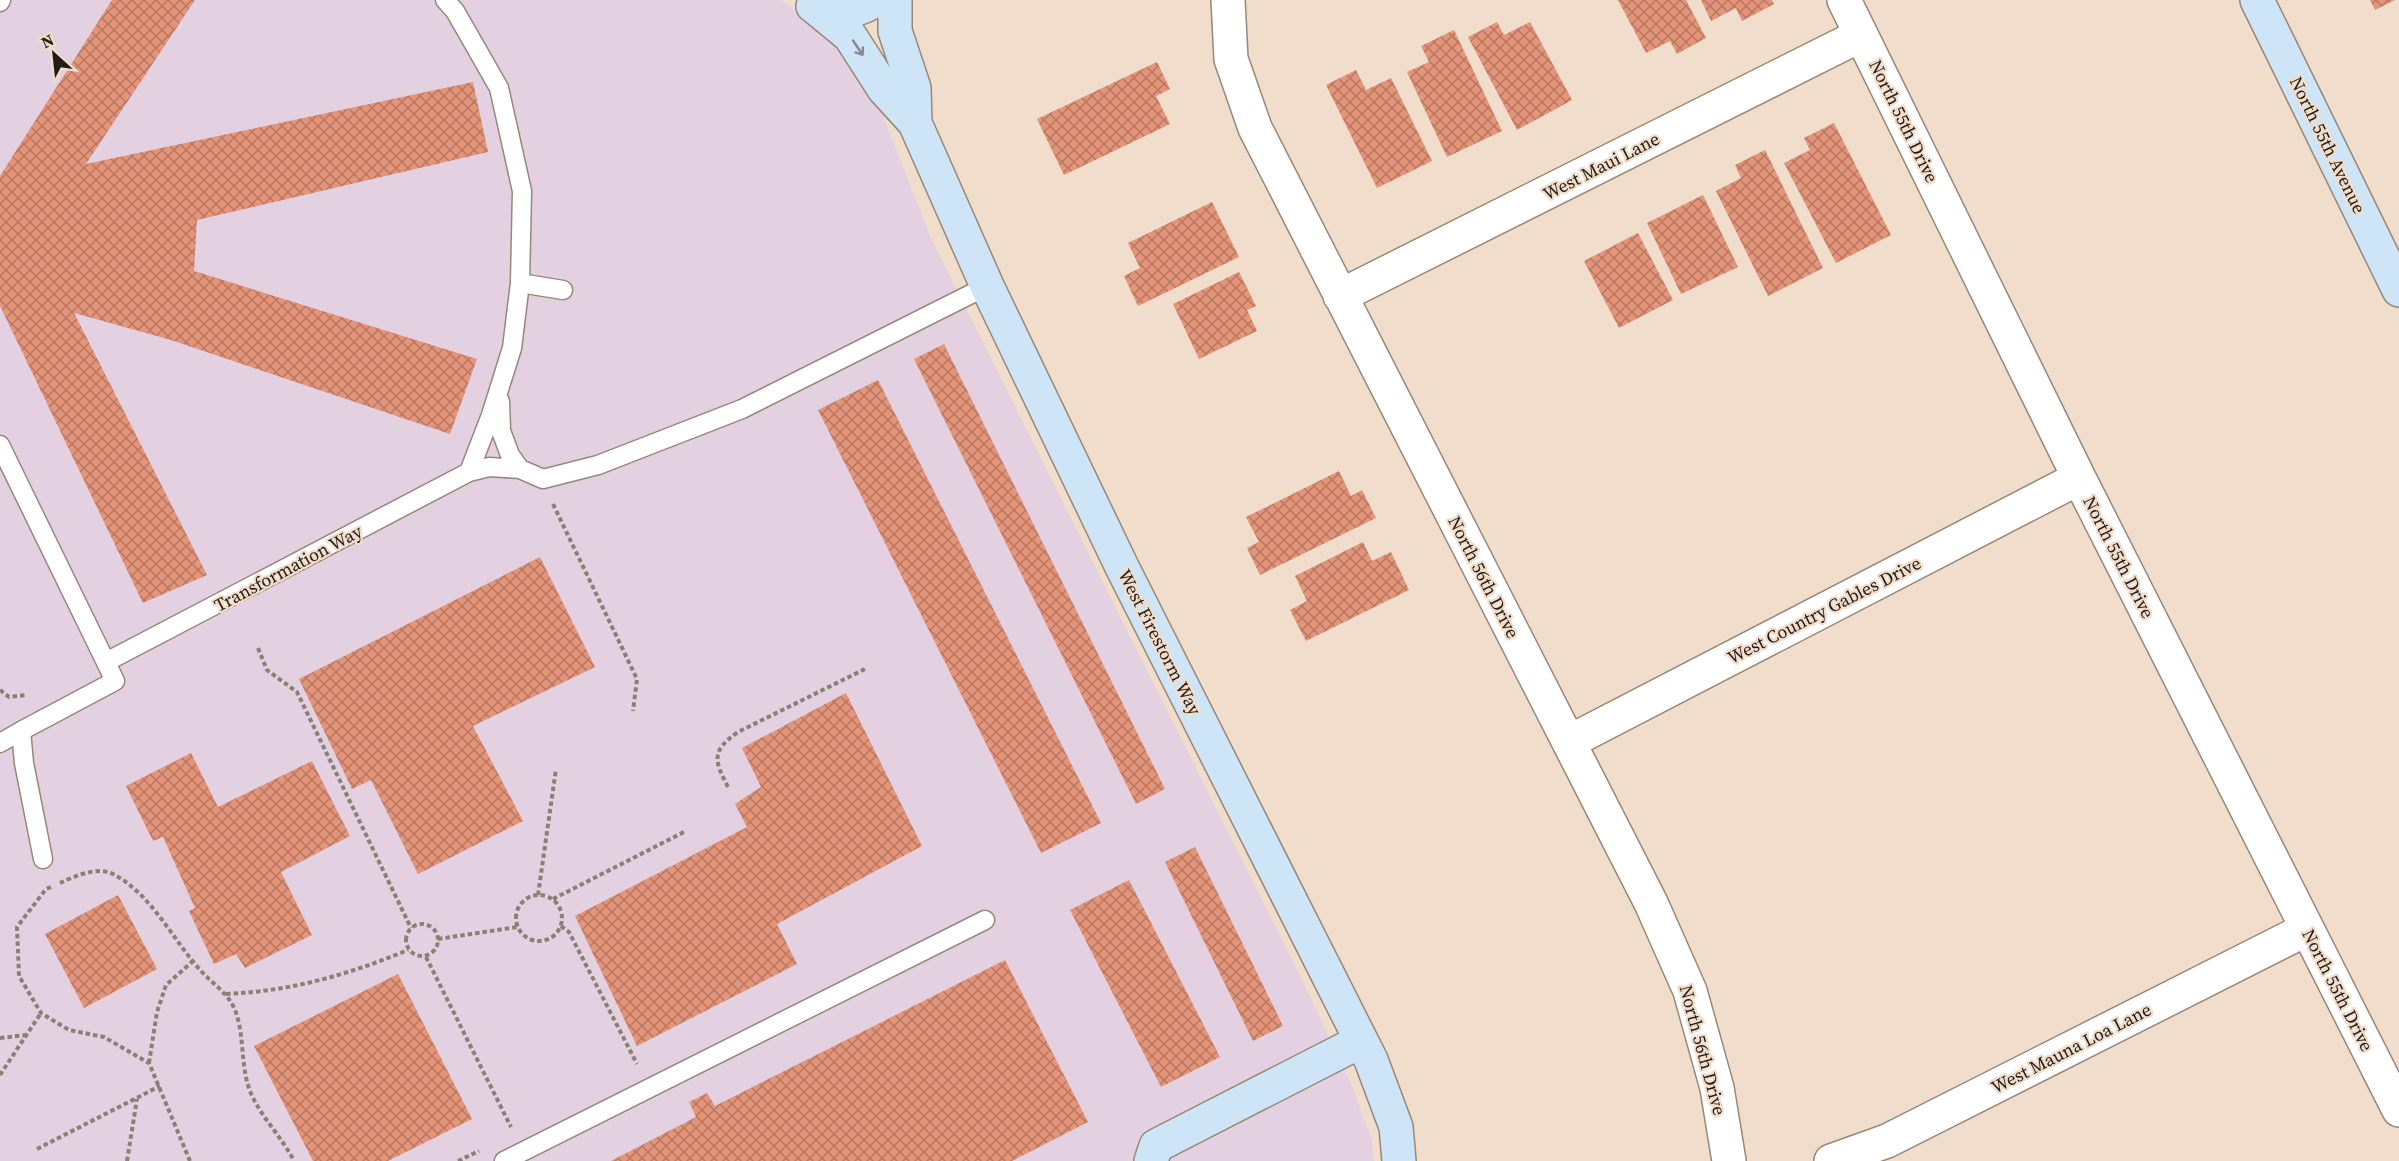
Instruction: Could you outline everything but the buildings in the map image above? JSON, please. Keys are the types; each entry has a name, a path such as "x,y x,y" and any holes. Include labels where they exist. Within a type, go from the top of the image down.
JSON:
{"street":[{"path":"808,4 843,13 864,8 876,0"},
{"name":"West Firestorm Way","path":"895,0 895,31 914,88 915,123"},
{"name":"North 56th Drive","path":"1228,0 1231,59 1256,128 1340,297 1651,903 1690,991 1717,1088 1729,1161"},
{"name":"North 55th Drive","path":"1844,0 2079,478 2399,1110"},
{"name":"North 55th Avenue","path":"2257,0 2399,290"},
{"name":"West Firestorm Way","path":"808,4 850,36 884,89 915,123 987,286 1122,567 1361,1041 1396,1127 1399,1161"},
{"name":"West Maui Lane","path":"1340,297 1861,35"},
{"name":"West Country Gables Drive","path":"1569,742 2079,478"},
{"name":"West Mauna Loa Lane","path":"1831,1161 1887,1141 2307,929"},
{"path":"1151,1161 1156,1146 1361,1041"}],"lane":[{"path":"445,0 455,11 499,88 522,191 520,283 512,348 469,472"},
{"path":"520,283 563,290"},
{"name":"Transformation Way","path":"106,662 469,472 489,467 520,469 543,479 609,460 741,409 987,286"},
{"path":"500,386 501,431 510,455 520,469"},
{"path":"0,445 115,681 0,742"},
{"path":"21,730 24,763 43,859"},
{"path":"504,1161 985,920"}],"path":[{"path":"553,503 637,679 633,711"},
{"path":"258,648 267,670 297,692 411,928"},
{"path":"728,787 718,767 717,754 724,742 738,732 865,669"},
{"path":"0,690 9,697 29,694"},
{"path":"538,895 556,769"},
{"path":"553,899 684,832"},
{"path":"190,1161 149,1063 105,1037 69,1030 41,1013 19,976 17,927 46,889 82,873 112,873 141,896 193,961 226,994 235,1010 241,1031 243,1065 251,1093 294,1161"},
{"path":"538,895 553,899 561,911 561,926 553,938 539,942 526,938 517,927 516,912 524,900 538,895"},
{"path":"426,924 435,930 438,939 437,947 426,957 416,956 408,950 405,940 411,928 426,924"},
{"path":"561,926 569,932 640,1070"},
{"path":"438,939 517,927"},
{"path":"226,994 271,992 316,982 408,950"},
{"path":"426,957 514,1133"},
{"path":"149,1063 157,1012 166,985 193,961"},
{"path":"0,1075 41,1013"},
{"path":"0,1038 27,1035"},
{"path":"37,1149 160,1086"},
{"path":"127,1161 137,1098"}],"shaded area":[{"path":"0,0 780,0 829,29 874,93 932,241 1302,980 1352,1086 1372,1141 1374,1161 0,1161"}]}
